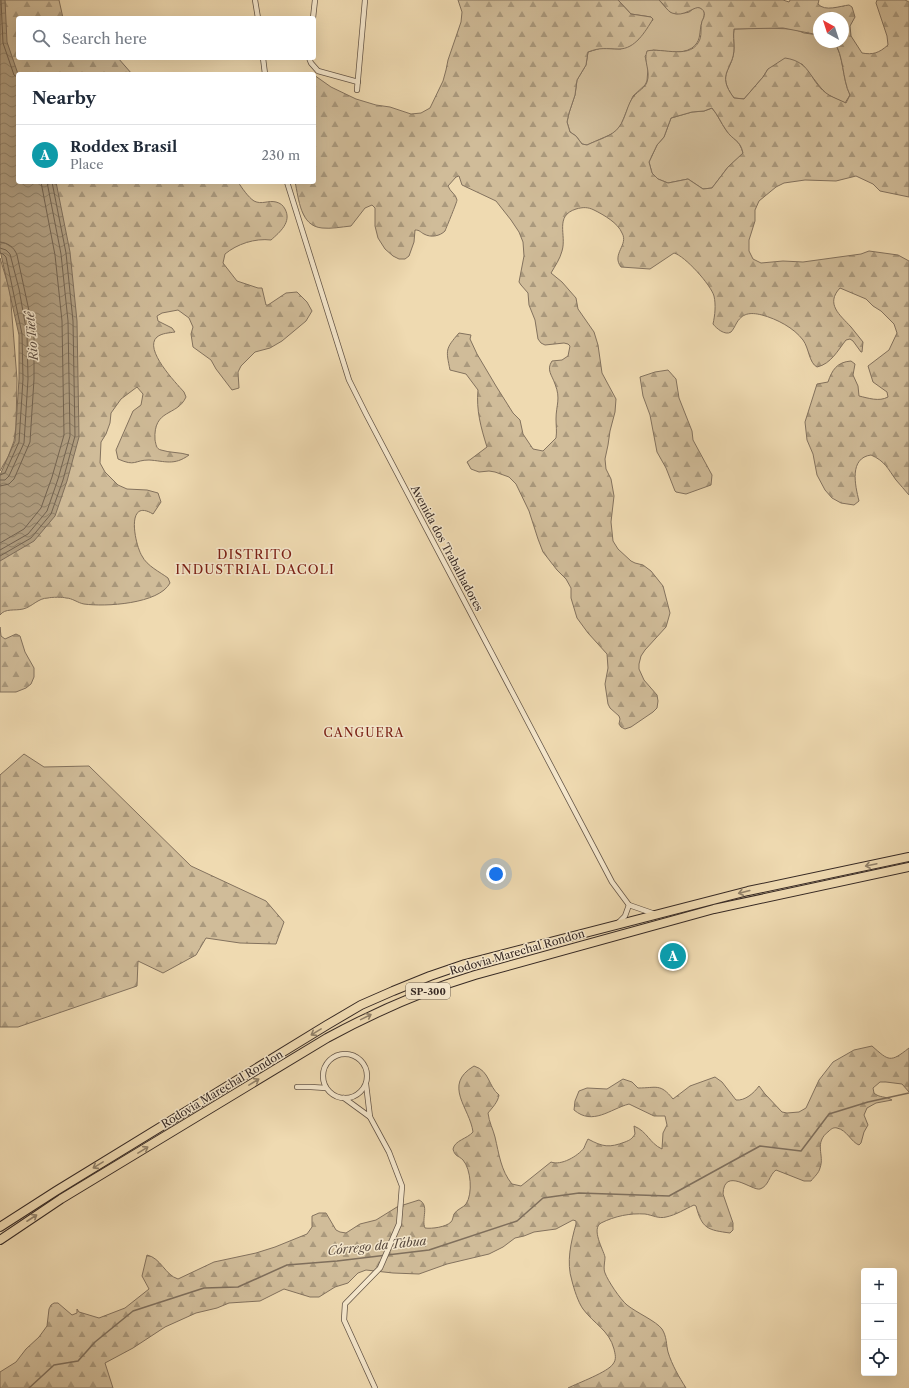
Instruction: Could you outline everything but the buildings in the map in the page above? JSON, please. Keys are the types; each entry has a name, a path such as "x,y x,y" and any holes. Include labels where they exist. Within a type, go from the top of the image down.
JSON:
{"highway":[{"name":"Rodovia Marechal Rondon","path":"0,1227 31,1206 361,1005 430,976 465,964 655,914 748,891 909,857"},
{"name":"Rodovia Marechal Rondon","path":"0,1240 61,1199 327,1038 365,1017 394,1004 475,975 714,909 909,867"}],"street":[{"path":"255,0 258,16"},
{"path":"313,16 315,0"},
{"path":"357,90 365,0"},
{"path":"263,60 265,72"},
{"path":"310,60 318,71 358,82"},
{"name":"Avenida dos Trabalhadores","path":"288,184 349,380 612,882 629,905"},
{"path":"616,925 625,916 629,905 655,914"},
{"path":"366,1084 362,1091 357,1095 350,1098 337,1097 331,1094 326,1088 323,1075 324,1069 328,1062 334,1057 341,1055 356,1057 362,1062 366,1069 366,1084 370,1117 389,1152 402,1186 399,1224 380,1268 345,1304 344,1320 375,1388"},
{"path":"297,1087 326,1088"},
{"path":"344,1098 370,1117"},
{"path":"0,1224 31,1206"}],"green space":[{"path":"0,0 59,0 63,16 16,16 16,60 120,60 130,72 17,72 6,56"},
{"path":"458,0 618,0 631,14 651,17 653,19 647,29 635,43 630,46 619,49 592,50 588,52 586,65 577,80 575,95 567,122 570,132 576,136 582,144 587,145 604,138 616,130 621,123 632,99 645,86 648,78 646,59 647,51 653,50 676,52 690,50 696,46 700,39 701,23 704,15 702,9 695,8 685,13 676,14 670,12 659,0 783,0 789,2 790,0 819,0 818,4 825,8 849,5 852,7 855,17 850,26 851,36 862,53 869,54 879,52 888,45 887,36 876,3 877,0 905,0 909,2 909,197 880,191 873,184 856,176 836,181 805,180 784,183 776,187 759,201 755,210 755,221 749,240 749,251 753,259 761,263 783,261 803,262 861,254 869,251 898,255 909,261 909,495 883,463 871,455 864,457 859,461 856,467 855,480 859,501 854,505 841,503 832,498 825,490 817,475 813,454 807,440 805,422 817,384 828,382 833,370 842,363 851,361 855,364 853,375 858,386 859,396 870,399 888,397 887,392 873,382 868,366 889,350 897,333 894,324 866,299 840,288 834,299 834,304 839,314 863,342 862,352 853,341 850,339 846,340 830,360 817,367 812,362 803,340 785,324 768,317 758,314 747,314 738,320 731,332 726,333 718,329 713,324 715,303 712,291 697,272 679,255 674,253 650,269 621,267 618,262 618,258 624,237 620,229 610,220 592,209 583,208 569,212 563,221 562,251 559,260 551,273 562,282 576,298 578,309 594,332 598,345 602,373 616,399 615,412 605,459 606,469 611,479 614,496 611,522 613,541 618,549 631,561 643,565 651,571 663,586 670,613 666,627 645,650 641,656 639,664 639,669 644,680 657,695 657,708 631,727 625,729 619,724 619,716 610,708 608,704 605,684 608,668 607,654 577,618 571,598 571,588 566,579 543,552 529,511 516,484 509,477 495,472 479,472 471,469 467,462 487,447 480,419 478,390 466,374 450,370 447,354 449,346 459,333 471,335 470,339 477,354 513,413 520,420 523,434 533,449 543,451 556,438 558,394 550,372 550,364 552,361 562,360 568,356 570,346 564,343 545,345 538,339 535,320 529,305 528,293 519,282 524,256 523,242 519,232 496,201 462,185 459,176 456,177 448,186 457,200 445,231 438,235 432,236 415,230 414,242 409,256 405,259 399,259 385,249 378,238 375,226 375,208 372,205 365,208 351,226 322,228 315,226 305,217 298,196 295,184 316,184 316,76 331,87 356,99 376,105 390,107 411,114 421,113 430,108 443,81 448,60 461,22 462,12","holes":["813,12 849,12 849,48 837,48 847,89 850,95 846,103 831,96 823,90 806,68 801,64 794,60 785,58 768,69 744,99 734,98 726,83 727,72 733,55 734,29 783,28 813,34","712,108 724,127 738,142 743,153 728,167 712,188 703,189 688,179 668,183 658,179 652,173 649,162 657,145 664,137 671,118"]},
{"path":"618,0 659,0 670,12 687,13 697,7 702,8 704,13 699,38 697,43 688,50 673,52 653,50 645,56 648,68 647,81 645,85 633,96 620,127 614,133 587,145 582,144 576,136 570,132 567,122 575,95 577,80 586,65 588,52 601,48 621,49 653,20 651,17 631,14"},
{"path":"734,29 794,29 804,33 813,34 813,48 837,48 847,89 850,95 845,103 828,95 802,64 768,69 744,99 734,98 726,83 726,77 733,55"},
{"path":"712,108 729,134 738,142 743,153 728,167 712,188 703,189 688,179 668,183 658,179 652,173 649,162 657,145 664,137 671,118"},
{"path":"51,184 239,184 247,195 254,201 260,203 277,202 281,204 285,209 287,218 284,226 278,234 271,240 246,242 235,247 225,254 223,263 237,281 262,288 266,305 286,293 297,292 307,302 312,311 306,321 282,341 270,348 255,352 241,366 238,372 239,388 232,390 211,360 193,347 191,334 193,327 189,318 178,310 162,313 157,316 158,321 172,328 175,332 163,334 157,337 154,342 154,349 162,366 184,392 186,397 177,408 166,414 158,423 155,430 155,440 159,449 189,455 179,461 174,462 144,460 128,463 118,459 116,450 133,411 141,405 143,394 137,387 121,399 111,413 110,423 101,442 100,463 105,472 118,485 127,489 147,490 158,493 161,502 153,514 144,510 138,512 135,517 135,533 139,550 144,560 168,578 170,583 164,590 155,596 143,600 118,604 93,605 68,598 52,597 41,599 23,609 5,611 0,615 0,552 15,548"},
{"path":"0,258 10,291 17,379 16,426 14,441 8,457 0,471"},
{"path":"668,370 676,379 679,398 692,431 693,440 712,475 711,485 686,494 675,491 666,468 657,452 650,415 643,396 640,377 655,372"},
{"path":"0,627 1,636 5,639 16,634 20,636 25,652 34,668 34,677 31,684 16,692 0,692"},
{"path":"24,754 44,767 89,766 191,866 266,901 284,922 276,944 240,943 206,938 196,955 163,973 138,961 137,986 18,1027 0,1027 0,775"},
{"path":"872,1046 882,1055 890,1058 898,1056 909,1048 909,1092 902,1084 886,1082 880,1082 873,1088 876,1095 892,1100 876,1103 867,1108 864,1115 868,1125 859,1145 844,1131 837,1128 832,1129 824,1136 820,1145 820,1168 818,1173 811,1181 804,1181 776,1170 763,1188 760,1189 756,1189 739,1182 728,1182 725,1186 723,1194 733,1223 733,1230 730,1233 716,1231 707,1227 701,1220 696,1206 694,1205 666,1217 634,1214 612,1218 598,1226 598,1239 605,1257 604,1271 609,1281 627,1305 662,1329 672,1362 686,1388 568,1388 610,1367 615,1358 612,1342 605,1332 583,1309 574,1288 569,1267 571,1245 576,1224 576,1221 573,1220 556,1229 534,1232 515,1238 503,1247 489,1254 447,1264 419,1274 366,1270 358,1273 348,1283 335,1287 319,1297 310,1297 284,1289 260,1301 229,1303 217,1308 196,1313 165,1327 133,1348 105,1363 113,1388 0,1388 0,1372 16,1362 26,1349 39,1337 47,1326 49,1309 51,1305 58,1303 72,1315 77,1313 77,1309 79,1312 99,1318 125,1308 149,1289 142,1276 147,1255 156,1259 170,1274 178,1279 214,1262 256,1253 307,1234 312,1227 312,1216 319,1213 326,1213 336,1230 346,1233 360,1224 376,1220 397,1207 419,1200 424,1205 425,1209 425,1228 439,1227 449,1224 452,1221 455,1212 466,1204 470,1194 468,1169 463,1160 456,1155 453,1149 456,1144 473,1132 471,1123 460,1097 459,1089 460,1081 465,1073 474,1066 483,1071 499,1095 488,1113 489,1119 505,1174 512,1184 521,1186 551,1162 560,1163 569,1160 578,1154 584,1148 588,1139 606,1146 628,1141 635,1134 634,1126 639,1128 654,1144 662,1149 663,1133 667,1125 665,1116 654,1116 629,1104 602,1115 588,1117 581,1115 574,1110 575,1101 579,1091 587,1088 607,1089 623,1079 632,1082 638,1088 661,1088 673,1099 690,1086 715,1077 722,1082 736,1100 749,1096 759,1086 782,1112 799,1112 806,1108 819,1080 833,1062 854,1050"}],"water":[{"name":"Rio Tietê","path":"0,0 5,0 7,42 17,72 16,72 16,184 56,184 70,252 77,321 79,437 67,481 55,516 34,541 0,561 0,475 15,441 19,379 19,335 0,250"}],"waterway":[{"name":"Córrego da Tábua","path":"29,1388 54,1365 78,1361 95,1342 133,1311 204,1288 238,1287 287,1265 337,1261 429,1250 517,1221 543,1198 579,1193 669,1196 760,1146 801,1151 829,1114 868,1102 909,1093"}],"place":[{"name":"Roddex Brasil","path":"673,956"}],"district":[{"name":"DISTRITO INDUSTRIAL DACOLI","path":"255,562"},
{"name":"CANGUERA","path":"364,733"}]}
